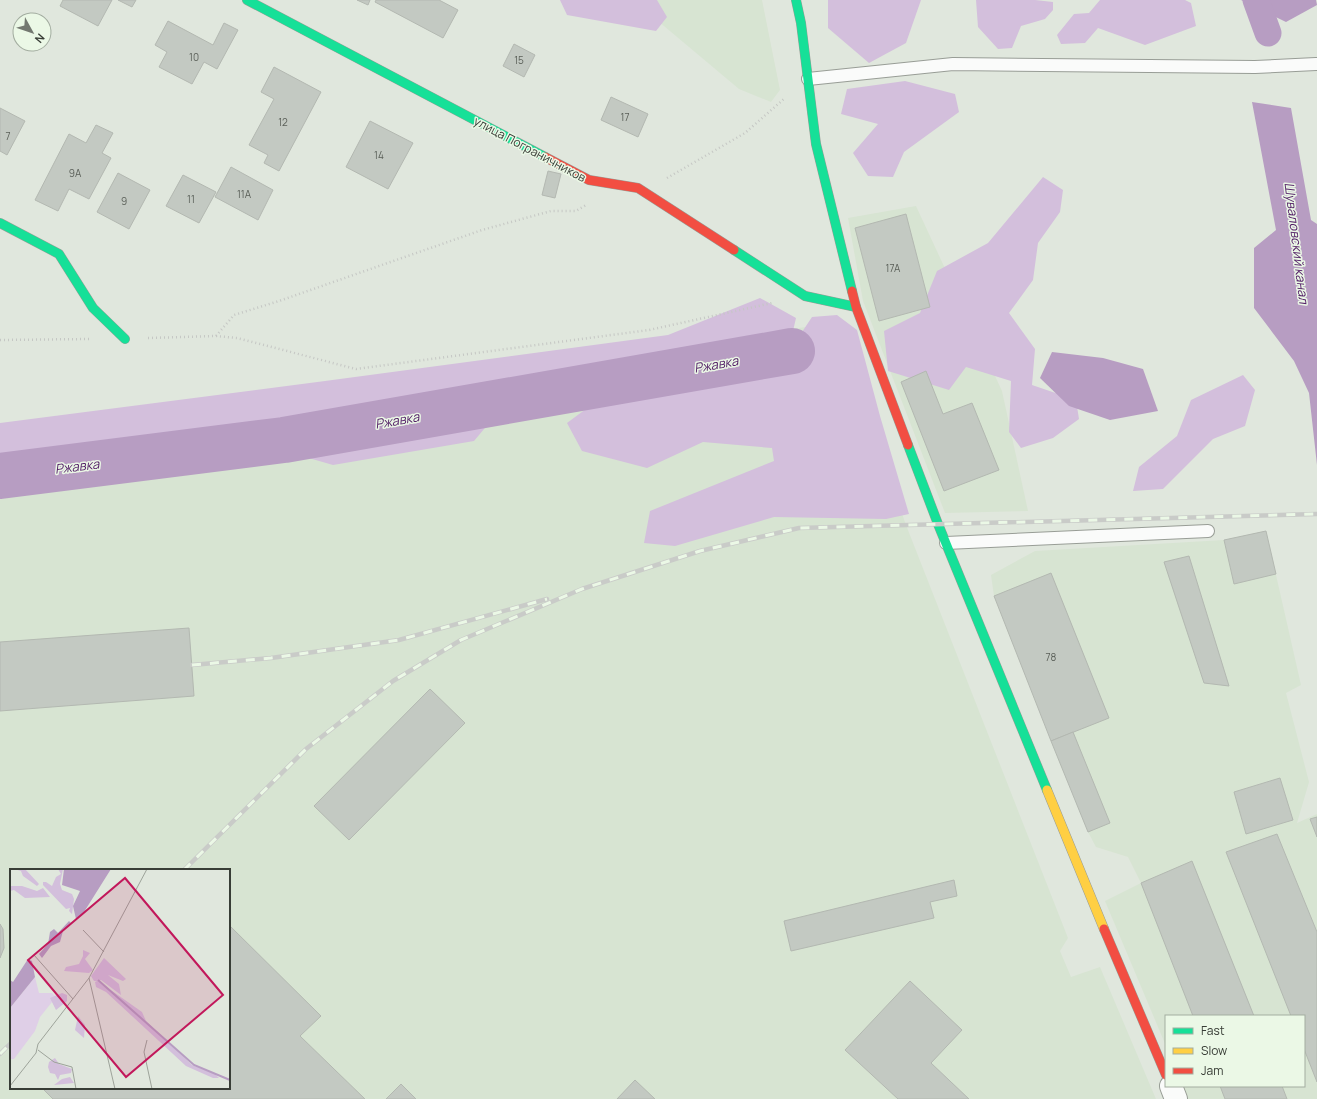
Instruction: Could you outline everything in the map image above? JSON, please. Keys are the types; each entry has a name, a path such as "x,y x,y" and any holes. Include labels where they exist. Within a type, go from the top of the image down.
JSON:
{"street":[{"name":"улица Пограничников","path":"247,0 589,180 638,188 805,296 856,307"},
{"path":"796,0 801,23 816,144 856,307 946,543 1165,1073"},
{"path":"0,223 59,254 93,308 125,339"},
{"path":"1171,1087 1176,1099"}],"lane":[{"path":"808,79 953,64 1256,67 1316,64"},
{"path":"946,543 1208,531"}],"path":[{"path":"638,188 663,180 745,133 808,79"},
{"path":"216,336 234,315 279,301 482,230 551,211 576,211 589,203"},
{"path":"0,340 125,339 216,336 237,338 356,369 649,330 805,296"}],"shaded area":[{"path":"560,0 657,0 667,17 656,31 567,15"},
{"path":"633,0 762,0 780,90 771,102 739,89"},
{"path":"828,0 921,0 906,43 869,63 828,28"},
{"path":"976,0 1035,0 1053,2 1053,10 1045,19 1021,26 1012,48 998,49 978,27"},
{"path":"1100,0 1185,0 1191,3 1196,26 1145,45 1098,28 1085,43 1061,44 1057,35 1074,14 1089,13"},
{"path":"905,81 955,94 959,112 904,152 893,177 868,176 853,153 878,124 841,114 847,89"},
{"path":"1043,177 1063,190 1060,212 1038,243 1033,280 1009,313 1035,349 1032,385 1076,400 1079,419 1053,438 1021,448 1009,432 1011,381 966,367 949,390 888,371 884,331 920,313 937,271 988,243"},
{"path":"916,206 1002,391 1028,511 945,513 863,301 848,218"},
{"path":"760,298 796,318 790,344 765,367 505,404 474,441 333,465 257,443 0,476 0,423 668,335"},
{"path":"837,315 857,330 880,416 909,514 886,519 774,517 675,546 644,543 650,511 774,461 772,448 703,442 647,468 582,451 567,423 598,400 776,371 812,317"},
{"path":"835,323 906,525 1068,938 1060,951 1071,977 1100,967 1156,1099 0,1099 0,437"},
{"path":"1243,375 1255,390 1245,426 1213,439 1163,489 1133,491 1139,467 1177,436 1191,400"},
{"path":"1266,531 1301,685 1286,693 1309,782 1297,823 1317,814 1317,1099 1188,1099 1183,1087 1305,1087 1305,1015 1165,1015 1165,1044 1105,901 1141,883 1128,857 1096,847 1088,832 994,596 991,575 1035,551 1224,540"}],"water":[{"path":"1241,0 1316,0 1317,5 1286,22"},
{"path":"1252,102 1291,108 1311,220 1317,224 1317,465 1309,393 1294,361 1254,308 1254,248 1276,230"},
{"path":"1052,352 1103,358 1143,369 1158,411 1110,420 1069,406 1040,378"}],"building":[{"path":"63,0 112,0 98,26 60,6"},
{"path":"118,0 136,0 132,7"},
{"path":"357,0 370,0 368,5"},
{"path":"376,0 439,0 458,10 443,38 375,2"},
{"path":"168,21 213,45 224,23 238,30 217,69 204,62 192,84 159,67 167,52 155,45"},
{"path":"514,44 535,55 524,77 503,66"},
{"path":"274,67 321,92 279,171 264,163 268,155 249,145 274,99 261,92"},
{"path":"611,97 648,114 638,137 601,120"},
{"path":"0,108 25,121 7,155 0,151"},
{"path":"370,121 413,143 388,189 346,167"},
{"path":"96,125 113,133 102,153 111,158 89,199 69,189 58,211 35,200 69,134 86,143"},
{"path":"231,167 273,190 258,220 215,197"},
{"path":"548,171 561,174 555,198 542,195"},
{"path":"118,173 150,190 129,229 97,212"},
{"path":"183,175 216,192 199,223 166,206"},
{"path":"906,214 930,307 879,321 855,228"},
{"path":"926,371 943,414 972,403 999,470 944,491 901,382"},
{"path":"1266,531 1276,574 1234,584 1224,540"},
{"path":"1189,556 1229,686 1204,683 1164,562"},
{"path":"1051,573 1109,718 1051,741 994,596"},
{"path":"189,628 194,696 0,711 0,642"},
{"path":"430,689 465,723 349,840 314,806"},
{"path":"1073,732 1110,823 1088,832 1051,741"},
{"path":"1280,778 1293,820 1246,834 1234,792"},
{"path":"1317,817 1317,837 1310,819"},
{"path":"1277,834 1317,932 1317,1082 1305,1052 1305,1015 1291,1015 1226,852"},
{"path":"1192,861 1254,1015 1193,1015 1141,883"},
{"path":"954,880 957,896 930,902 934,918 791,951 784,921"},
{"path":"0,924 3,929 4,948 0,958"},
{"path":"230,926 321,1016 300,1036 365,1099 53,1099 43,1089 230,1089"},
{"path":"910,981 962,1030 931,1063 969,1099 898,1099 845,1050"},
{"path":"635,1080 655,1099 617,1099"},
{"path":"401,1084 416,1099 386,1099"},
{"path":"1220,1087 1282,1087 1287,1099 1225,1099"}],"waterway":[{"name":"Шуваловский канал","path":"1256,0 1268,33"},
{"name":"Ржавка","path":"0,476 284,440 792,351"}],"railway":[{"path":"185,869 306,749 393,681 461,640 582,589 700,551 799,528 1317,514"},
{"path":"192,665 271,658 399,640 547,599"},
{"path":"0,1054 10,1044"}],"traffic: fast":[{"path":"247,0 545,157"},
{"path":"796,0 801,23 816,144 852,291"},
{"path":"0,223 59,254 93,308 125,339"},
{"path":"734,250 805,296 856,307"},
{"path":"908,445 938,524 1047,790"}],"traffic: slow":[{"path":"1047,790 1104,929"}],"traffic: jam":[{"path":"545,157 589,180 638,188 734,250"},
{"path":"852,291 856,307 908,445"},
{"path":"1104,929 1165,1073"}]}
